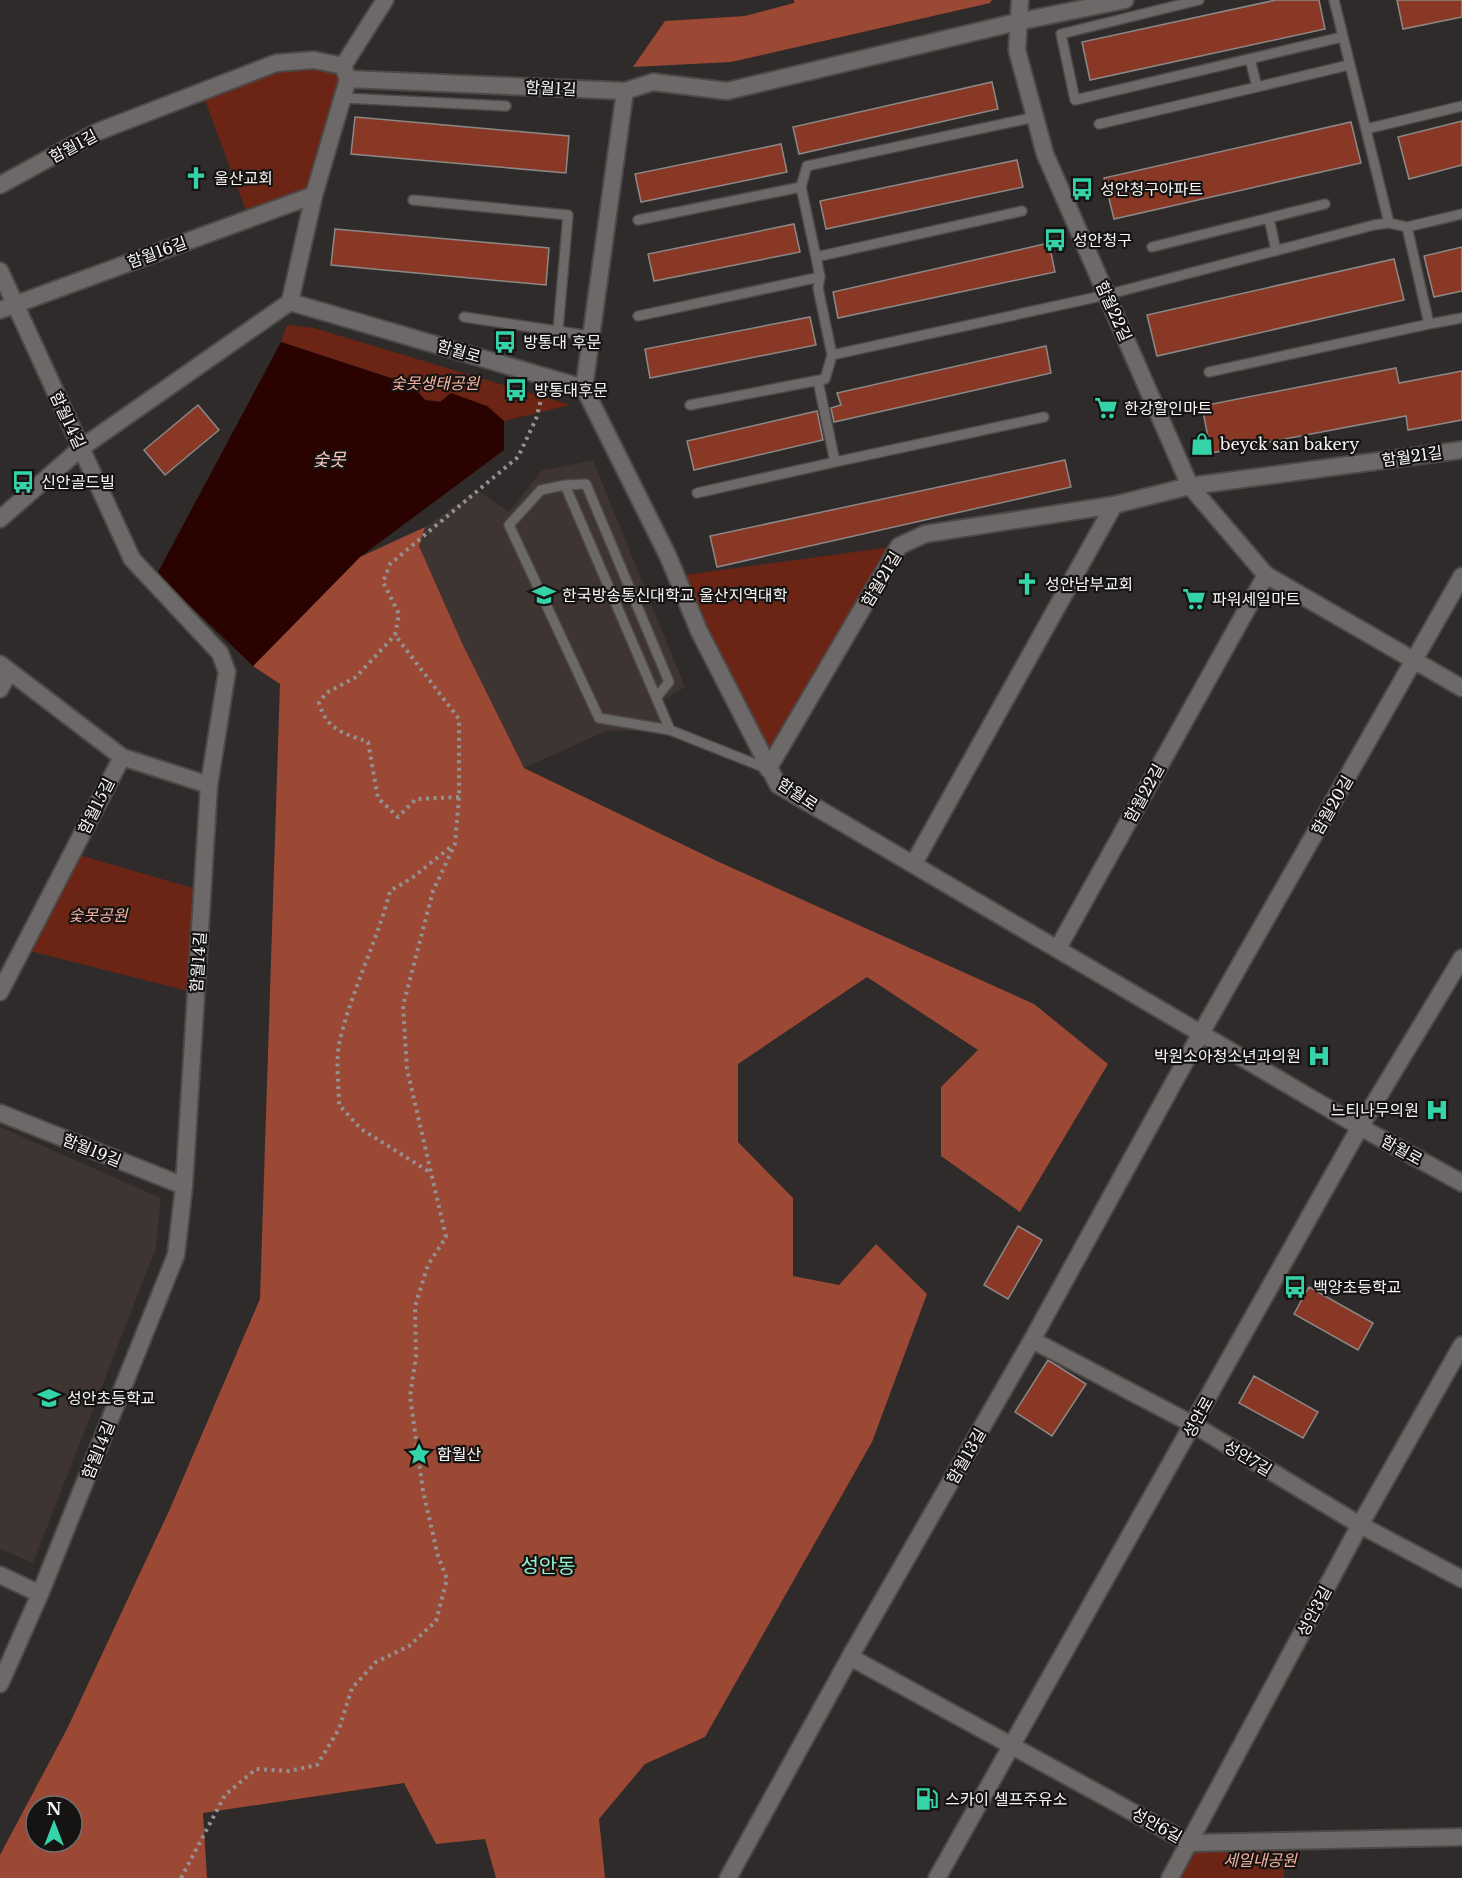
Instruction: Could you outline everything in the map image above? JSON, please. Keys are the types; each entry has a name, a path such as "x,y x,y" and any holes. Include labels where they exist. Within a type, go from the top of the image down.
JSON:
{"street":[{"path":"0,519 81,448 290,302 314,195 343,98 345,72 385,0"},
{"name":"함월22길","path":"1020,0 1017,51 1045,154 1190,486 1266,574 1462,688"},
{"name":"함월1길","path":"0,185 96,132 276,63 314,60 345,72 625,91 653,82 727,91 1017,22 1125,0"},
{"path":"584,388 625,91"},
{"name":"함월16길","path":"7,307 314,195"},
{"name":"함월14길","path":"0,271 7,307 81,448 132,559 220,653 227,672 209,785 184,1186 176,1256 40,1594 0,1684"},
{"name":"함월로","path":"290,302 584,388 668,556 699,631 778,785 1360,1127 1462,1182"},
{"name":"함월21길","path":"768,769 899,546 925,534 1114,506 1190,486 1462,450"},
{"path":"914,863 1114,506"},
{"name":"함월22길","path":"1058,948 1266,574"},
{"name":"함월20길","path":"1202,1033 1462,576"},
{"path":"0,689 5,668 122,757 209,785"},
{"name":"함월15길","path":"0,992 122,757"},
{"name":"성안로","path":"938,1878 1360,1127 1462,957"},
{"name":"함월13길","path":"728,1878 850,1657 1032,1340 1202,1033"},
{"name":"함월19길","path":"0,1113 184,1186"},
{"name":"성안7길","path":"1032,1340 1194,1425 1360,1525 1462,1579"},
{"name":"성안3길","path":"1170,1878 1360,1525 1462,1345"},
{"path":"0,1575 40,1594"},
{"name":"성안6길","path":"850,1657 1189,1843 1462,1837"}],"lane":[{"path":"1199,0 1061,34 1075,100 1342,37"},
{"path":"1334,0 1389,223"},
{"path":"1250,59 1257,87"},
{"path":"1099,124 1349,65"},
{"path":"343,98 506,106"},
{"path":"1366,129 1462,106"},
{"path":"690,405 825,379 832,355 818,288 820,277 801,187 807,166 1035,117"},
{"path":"638,220 801,187"},
{"path":"413,200 568,215 558,330"},
{"path":"1152,247 1325,204"},
{"path":"816,257 1022,212"},
{"path":"832,355 1106,295 1389,223 1407,226 1462,214"},
{"path":"1269,218 1276,251"},
{"path":"1407,226 1429,324"},
{"path":"638,316 820,277"},
{"path":"464,317 591,336"},
{"path":"1209,372 1462,318"},
{"path":"818,381 835,462"},
{"path":"697,493 1044,417"},
{"path":"656,698 669,682 586,483 541,490 509,525 600,718 670,730 768,769"},
{"path":"565,485 670,730"}],"path":[{"path":"459,797 416,799 398,817 378,798 368,742 340,731 324,719 319,703 326,693 356,677 395,635 399,614 383,582 390,564 519,458 536,418 548,377"},
{"path":"181,1878 225,1795 256,1769 289,1771 317,1765 339,1729 352,1688 376,1662 409,1646 436,1621 447,1579 438,1556 423,1491 410,1396 416,1356 416,1306 428,1265 446,1237 429,1171 408,1069 403,1006 433,891 455,844 459,797 459,719 395,635"},
{"path":"429,1171 361,1129 339,1106 339,1043 361,975 380,929 390,891 412,878 455,844"}],"shaded area":[{"path":"794,0 992,0 990,3 731,62 633,67 665,21 745,16 794,3"},
{"name":"한국방송통신대학교 울산지역대학","path":"593,460 685,687 662,701 670,730 606,731 524,768 462,643 419,546 425,527 477,490 509,512 541,471"},
{"path":"425,527 419,546 462,643 524,768 719,862 1034,1004 1108,1064 1020,1212 941,1156 941,1087 978,1050 867,977 738,1064 738,1142 793,1198 793,1276 839,1285 876,1244 927,1294 872,1442 705,1737 645,1764 599,1819 605,1878 496,1878 485,1839 436,1844 404,1783 203,1813 207,1878 0,1878 0,1855 24,1810 24,1854 84,1854 84,1794 32,1794 67,1729 169,1511 260,1299 280,684 253,666 360,557"},
{"name":"성안초등학교","path":"0,1127 161,1198 156,1248 33,1563 0,1549"}],"green space":[{"path":"276,63 343,66 314,195 249,219 202,92"},
{"name":"숯못생태공원","path":"287,325 314,328 570,405 504,421 487,406 425,400 412,385 281,342"},
{"path":"899,546 768,769 677,576"},
{"name":"숯못공원","path":"72,853 203,891 196,993 22,949"},
{"name":"세일내공원","path":"1284,1841 1284,1878 1170,1878 1189,1843"}],"water":[{"name":"숯못","path":"281,342 412,385 425,400 440,402 451,393 487,406 504,421 504,450 360,557 253,666 157,574"}],"building":[{"path":"1276,0 1319,0 1325,29 1090,80 1082,42"},
{"path":"1397,0 1462,0 1462,17 1403,29"},
{"path":"992,82 998,109 799,154 793,127"},
{"path":"355,117 569,136 566,173 351,154"},
{"path":"1462,121 1462,165 1409,179 1398,137"},
{"path":"1351,122 1361,163 1114,219 1104,178"},
{"path":"781,144 787,172 641,202 635,174"},
{"path":"1017,160 1023,187 826,229 820,201"},
{"path":"794,224 800,252 654,281 648,254"},
{"path":"335,229 549,248 546,285 331,265"},
{"path":"1049,243 1055,272 838,318 833,292"},
{"path":"1462,247 1462,291 1434,297 1424,256"},
{"path":"1394,259 1404,300 1157,356 1147,315"},
{"path":"810,317 816,345 650,378 645,349"},
{"path":"1046,346 1051,373 834,422 831,408 841,405 837,393"},
{"path":"1396,368 1399,383 1462,371 1462,420 1408,430 1406,416 1211,453 1202,406"},
{"path":"198,405 219,430 165,475 144,450"},
{"path":"817,411 823,440 694,470 687,441"},
{"path":"1065,460 1071,487 717,567 710,536"},
{"path":"1018,1226 1042,1240 1008,1299 984,1285"},
{"path":"1309,1287 1373,1323 1358,1350 1294,1314"},
{"path":"1048,1360 1086,1384 1052,1436 1015,1412"},
{"path":"1254,1376 1318,1412 1303,1438 1239,1403"}],"place":[{"name":"울산교회","path":"196,178"},
{"name":"성안청구아파트","path":"1082,189"},
{"name":"성안청구","path":"1055,240"},
{"name":"방통대 후문","path":"505,342"},
{"name":"방통대후문","path":"516,390"},
{"name":"한강할인마트","path":"1106,408"},
{"name":"beyck san bakery","path":"1202,444"},
{"name":"신안골드빌","path":"23,482"},
{"name":"성안남부교회","path":"1027,584"},
{"name":"한국방송통신대학교 울산지역대학","path":"544,595"},
{"name":"파워세일마트","path":"1194,599"},
{"name":"박원소아청소년과의원","path":"1319,1056"},
{"name":"느티나무의원","path":"1437,1110"},
{"name":"백양초등학교","path":"1295,1287"},
{"name":"성안초등학교","path":"49,1398"},
{"name":"함월산","path":"419,1454"},
{"name":"스카이 셀프주유소","path":"927,1799"}],"district":[{"name":"성안동","path":"548,1566"}]}
